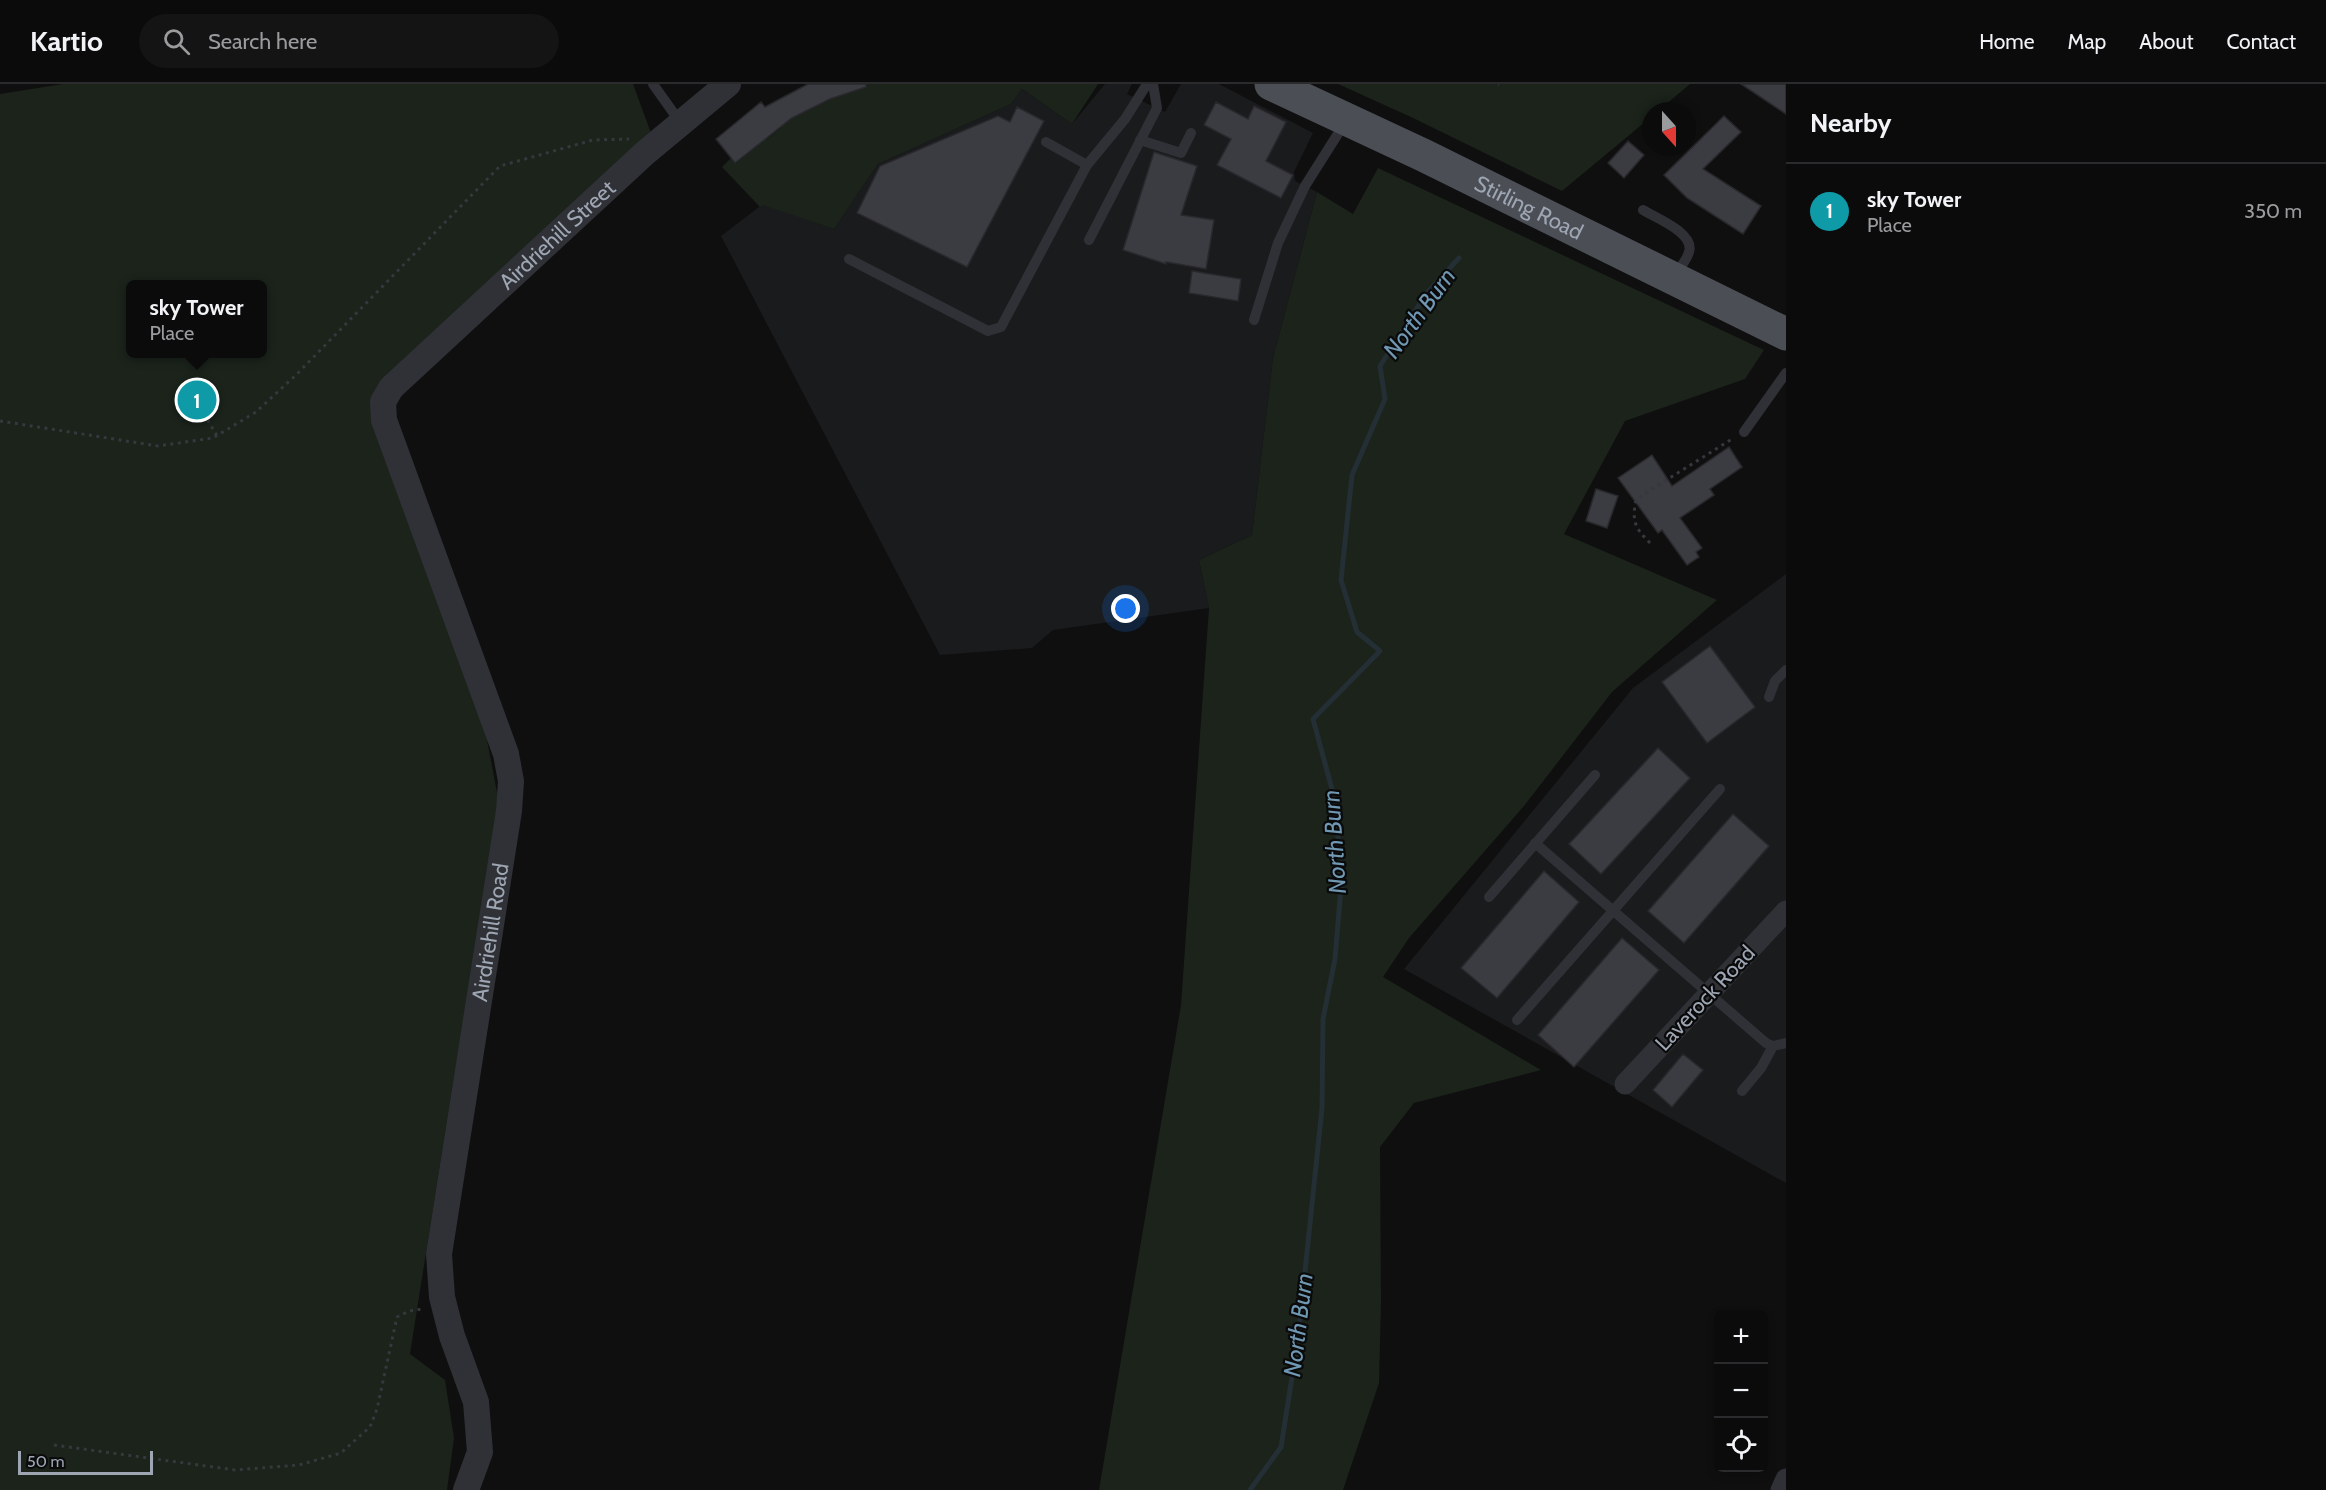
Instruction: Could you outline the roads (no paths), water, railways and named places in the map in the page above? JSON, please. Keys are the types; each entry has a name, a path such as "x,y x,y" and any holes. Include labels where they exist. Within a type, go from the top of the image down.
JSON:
{"main road":[{"name":"Stirling Road","path":"1271,84 1423,155 1672,280 1786,334"}],"street":[{"name":"Airdriehill Street","path":"391,388 645,153 728,84"},
{"name":"Airdriehill Road","path":"391,388 383,402 384,420 502,743 511,781 509,811 438,1254 442,1297 447,1318 476,1402 480,1452 466,1490"},
{"name":"Laverock Road","path":"1625,1084 1786,911"},
{"path":"1781,1490 1786,1479"}],"lane":[{"path":"653,84 681,122"},
{"path":"849,259 988,331 1001,327 1087,165 1125,119 1147,84"},
{"path":"1089,240 1157,108 1153,84"},
{"path":"1254,320 1278,243 1305,186 1346,121"},
{"path":"1140,140 1181,153 1191,133"},
{"path":"1046,142 1087,165"},
{"path":"1643,210 1680,231 1689,241 1690,251 1672,280"},
{"path":"1744,432 1786,373"},
{"path":"1769,697 1775,681 1786,670"},
{"path":"1489,897 1595,775"},
{"path":"1517,1020 1720,789"},
{"path":"1535,843 1766,1043 1773,1046 1786,1043"},
{"path":"1742,1091 1761,1068 1773,1046"}],"waterway":[{"name":"North Burn","path":"1250,1490 1281,1447 1298,1339 1322,1108 1323,1019 1335,959 1342,875 1333,793 1313,719 1380,651 1357,632 1341,580 1352,475 1385,399 1380,366 1426,294 1459,258"}],"place":[{"name":"sky Tower","path":"197,400"}]}
